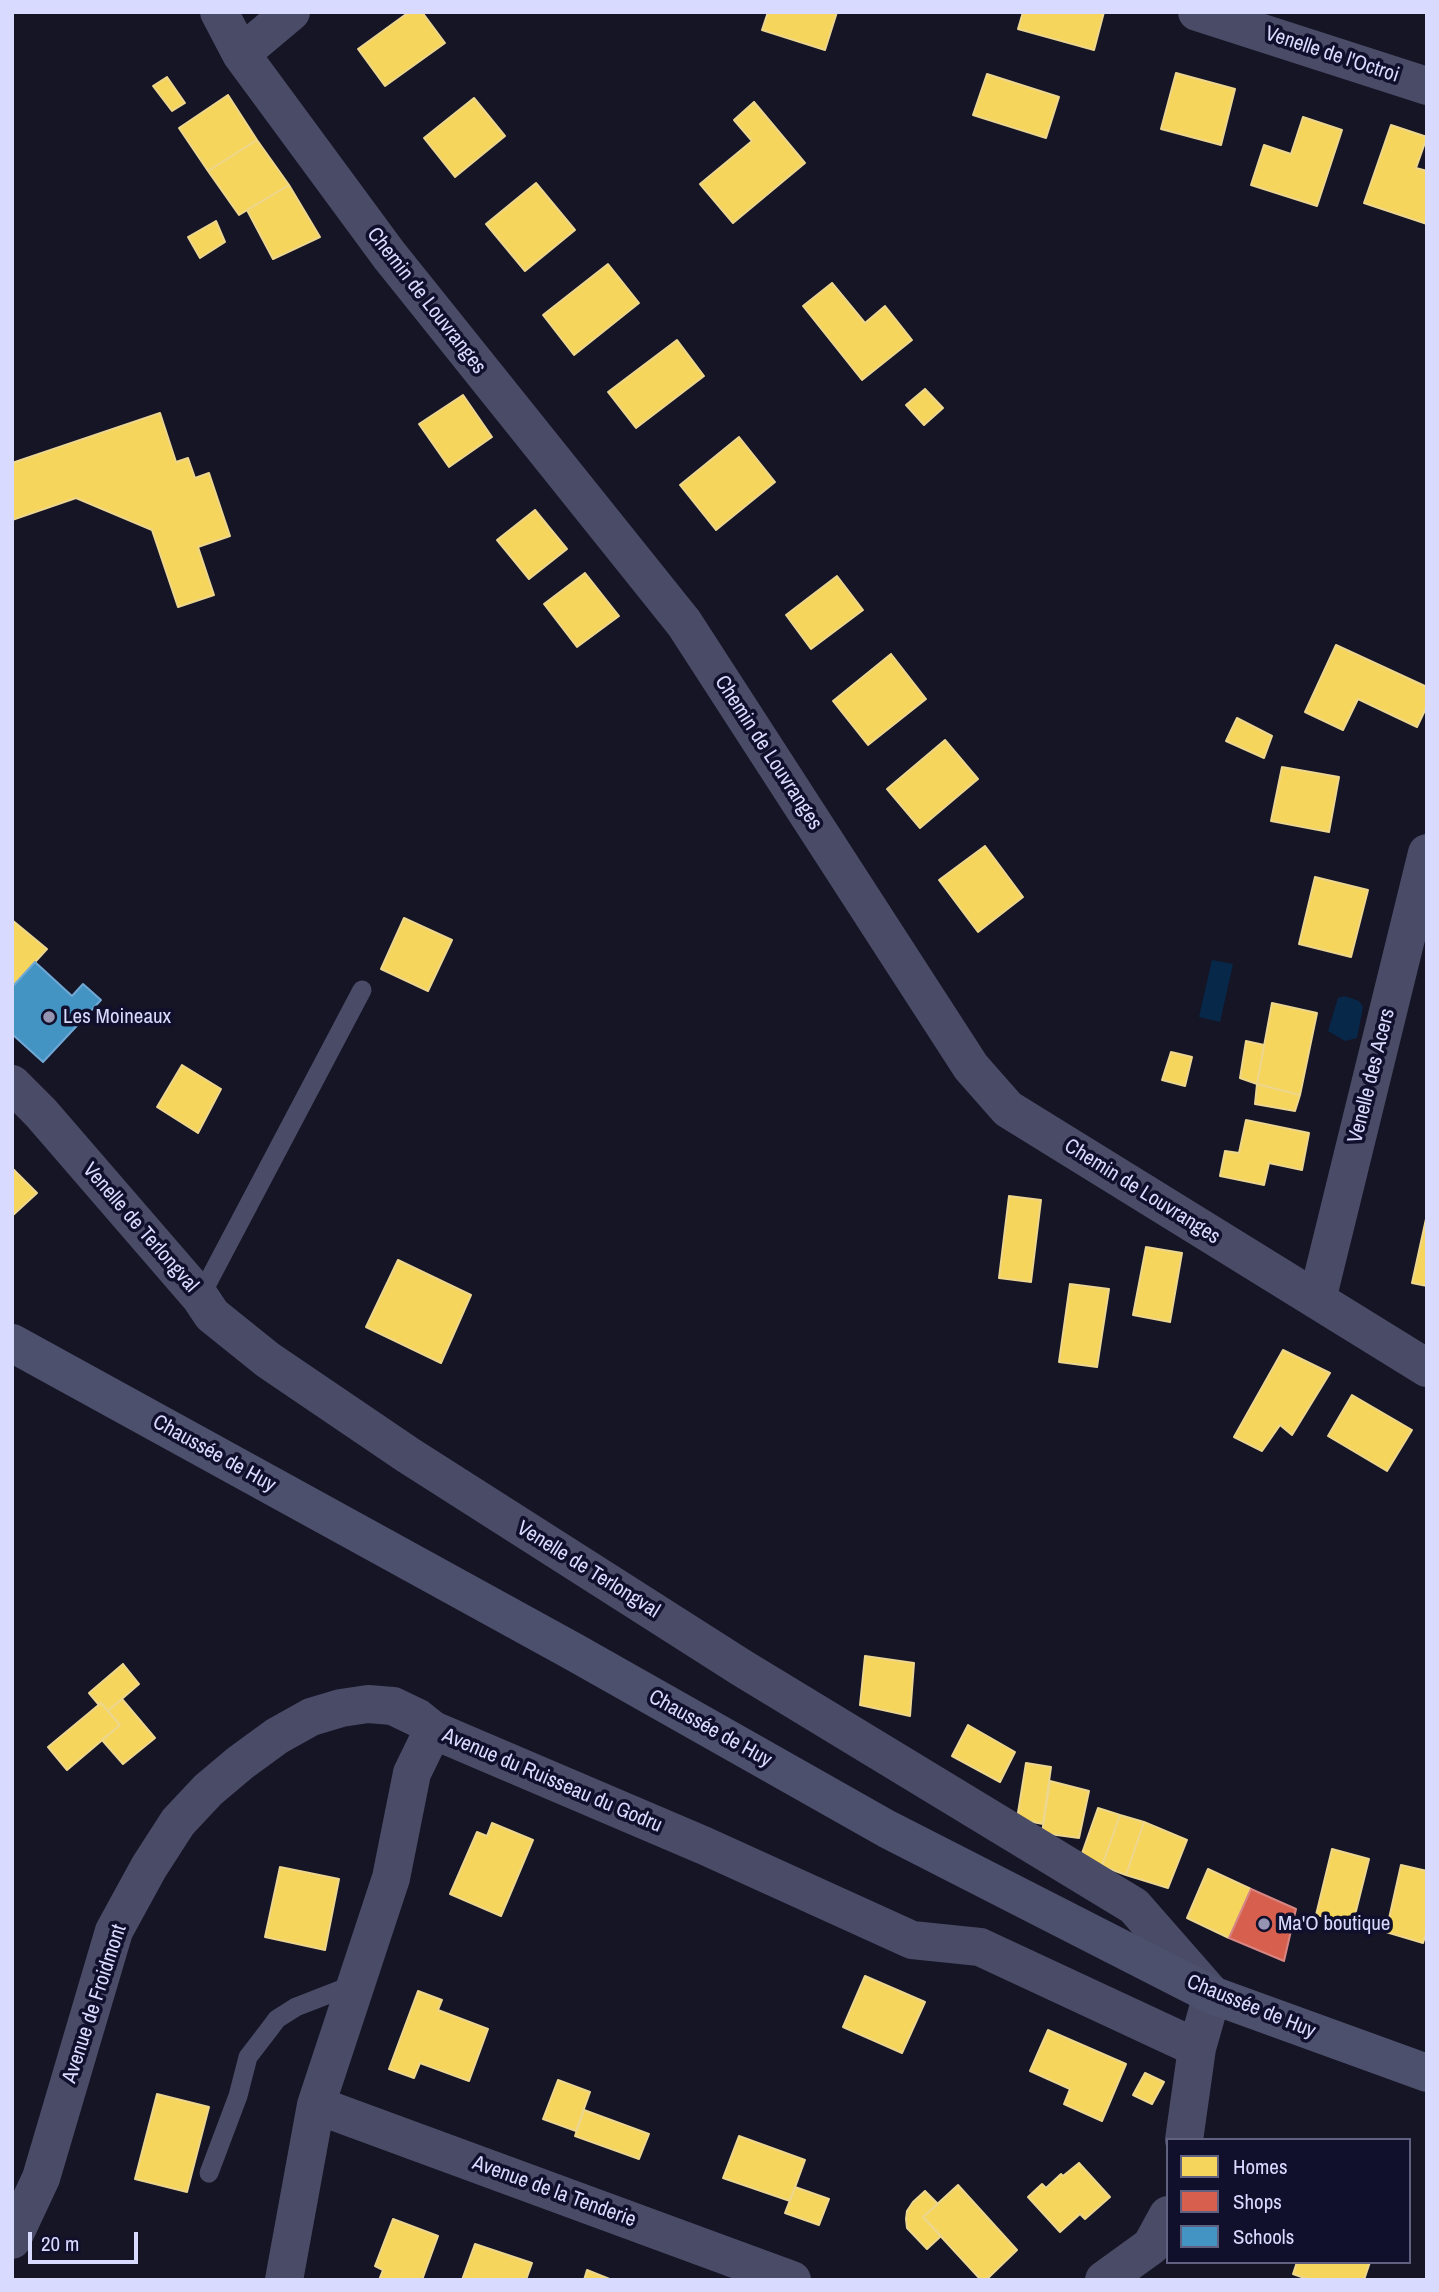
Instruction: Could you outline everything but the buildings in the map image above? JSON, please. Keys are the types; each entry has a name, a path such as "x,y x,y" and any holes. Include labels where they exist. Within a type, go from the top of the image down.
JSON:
{"main road":[{"name":"Chaussée de Huy","path":"12,1343 562,1646 887,1829 1212,1996 1427,2073"}],"street":[{"name":"Chemin de Louvranges","path":"219,12 241,54 389,256 684,622 971,1067 1009,1109 1427,1368"},
{"path":"241,54 290,12"},
{"name":"Venelle de l'Octroi","path":"1197,12 1427,86"},
{"name":"Venelle des Acers","path":"1317,1300 1427,853"},
{"name":"Venelle de Terlongval","path":"12,1084 200,1297 212,1315 268,1360 408,1455 742,1668 1134,1906 1212,1996"},
{"name":"Avenue de Froidmont","path":"12,2240 41,2178 114,1931 149,1867 178,1822 208,1790 240,1763 277,1736 311,1717 368,1704 393,1706 418,1718 433,1730"},
{"name":"Avenue du Ruisseau du Godru","path":"284,2280 316,2105 391,1878 412,1773 433,1730 705,1846 912,1940 981,1947 1197,2048"},
{"path":"1184,2138 1197,2048 1212,1996"},
{"name":"Avenue de la Tenderie","path":"316,2105 792,2280"},
{"path":"1104,2280 1151,2246 1166,2219"}],"lane":[{"path":"200,1297 362,990"},
{"path":"209,2173 238,2096 248,2057 268,2031 296,2007 356,1983"}],"water":[{"path":"1212,960 1233,964 1220,1022 1199,1017"},
{"path":"1345,996 1359,1001 1363,1007 1357,1038 1345,1041 1328,1031 1338,998"}],"place":[{"name":"Les Moineaux","path":"49,1017"},
{"name":"Ma'O boutique","path":"1264,1924"}]}
